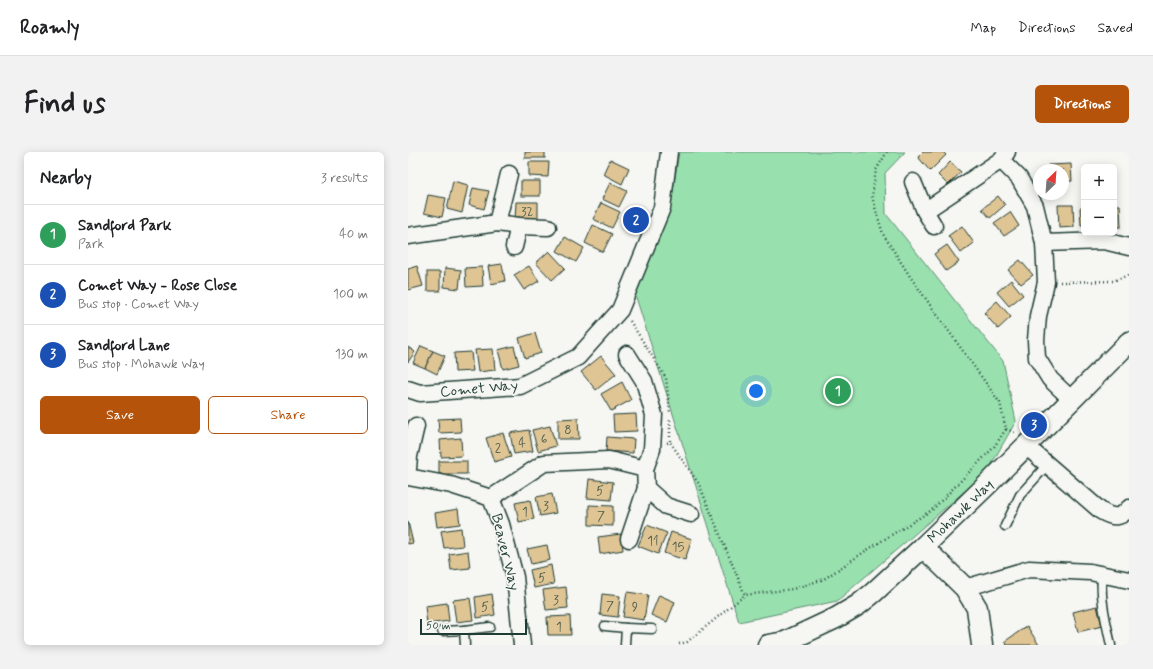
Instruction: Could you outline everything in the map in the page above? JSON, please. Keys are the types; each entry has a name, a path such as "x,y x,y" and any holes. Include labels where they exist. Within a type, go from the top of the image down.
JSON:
{"street":[{"name":"Comet Way","path":"408,389 420,393 520,386 578,357 620,310 662,208 670,152"},
{"path":"925,211 1004,156 1035,206 1044,243 1046,282 1038,316 1036,340 1037,358 1050,379 1072,400"},
{"path":"497,223 509,174"},
{"path":"913,182 925,211 934,226"},
{"path":"408,236 497,223 548,227"},
{"path":"514,246 520,226"},
{"path":"1044,243 1104,241 1129,247"},
{"name":"Mohawk Way","path":"768,645 785,642 836,618 858,605 923,547 1129,342"},
{"path":"627,354 644,381 654,414 652,449 645,469 646,488 629,539"},
{"path":"408,469 416,426"},
{"path":"1026,446 1101,511 1110,516 1120,516 1129,508"},
{"path":"491,498 544,463 609,460 645,469"},
{"name":"Beaver Way","path":"408,478 451,485 491,498 501,524 515,577 522,645"},
{"path":"646,488 666,506 691,514"},
{"path":"923,547 965,588 976,608 982,645"},
{"path":"965,588 1029,569 1090,572 1129,580"}],"lane":[{"path":"1005,526 1020,495 1047,465"},
{"path":"1102,575 1102,597 1111,645"},
{"path":"605,626 652,629"},
{"path":"442,631 490,627"},
{"path":"625,645 626,628"},
{"path":"464,630 465,645"}],"path":[{"path":"678,644 687,642 745,595 792,589 824,579 867,550 932,510 994,448 1006,429 1000,403 911,278 883,234 872,196 876,170 887,152"},
{"path":"1046,282 1112,281 1129,275"},
{"path":"652,449 670,442 699,484 745,595"}],"green space":[{"path":"679,152 905,152 885,173 886,214 1003,361 1016,421 987,472 837,601 739,622 634,291 671,204"}],"building":[{"path":"525,152 545,152 545,158 525,158"},
{"path":"923,152 943,152 946,155 930,171 918,157"},
{"path":"610,159 629,168 622,184 603,174"},
{"path":"529,162 549,162 548,177 529,176"},
{"path":"950,162 961,172 948,185 938,175"},
{"path":"1069,164 1071,164 1072,181 1069,181"},
{"path":"453,181 468,185 462,213 447,209"},
{"path":"521,181 540,181 540,196 521,196"},
{"path":"610,183 627,191 619,207 602,199"},
{"path":"473,188 489,191 484,209 469,205"},
{"path":"428,195 446,198 442,217 424,213"},
{"path":"998,196 1005,205 990,218 982,209"},
{"path":"516,202 538,202 538,220 515,219"},
{"path":"601,203 620,212 612,228 593,219"},
{"path":"1058,205 1073,205 1074,227 1059,228"},
{"path":"1117,205 1120,205 1121,227 1117,227"},
{"path":"1010,212 1019,226 1004,236 994,223"},
{"path":"593,225 612,234 603,252 585,243"},
{"path":"962,226 974,243 961,253 948,236"},
{"path":"565,237 584,248 576,262 557,251"},
{"path":"947,245 959,262 946,271 934,254"},
{"path":"549,251 565,268 552,280 536,263"},
{"path":"1020,260 1033,275 1021,284 1008,270"},
{"path":"502,264 505,281 491,284 488,266"},
{"path":"417,266 423,286 408,290 408,269"},
{"path":"529,266 539,281 524,290 514,275"},
{"path":"482,267 483,286 466,287 465,268"},
{"path":"445,268 461,270 459,289 444,287"},
{"path":"427,272 440,272 440,291 427,291"},
{"path":"1011,280 1023,295 1009,306 997,292"},
{"path":"997,301 1011,317 998,329 984,313"},
{"path":"535,333 541,353 525,358 519,338"},
{"path":"421,346 433,351 425,368 413,363"},
{"path":"514,346 519,365 503,369 498,350"},
{"path":"408,347 415,352 408,362"},
{"path":"493,349 495,370 478,372 475,350"},
{"path":"433,351 445,356 437,374 425,368"},
{"path":"471,352 473,371 455,372 454,353"},
{"path":"601,356 616,374 596,390 581,372"},
{"path":"622,382 631,400 611,411 601,394"},
{"path":"636,414 637,431 614,432 613,415"},
{"path":"460,418 461,432 439,433 438,419"},
{"path":"578,418 579,439 558,439 558,419"},
{"path":"550,426 556,446 538,451 532,430"},
{"path":"529,430 533,451 514,454 510,433"},
{"path":"503,433 511,457 494,462 486,438"},
{"path":"607,437 634,439 633,453 606,451"},
{"path":"461,438 462,456 441,457 440,440"},
{"path":"439,461 467,461 467,474 439,474"},
{"path":"589,479 613,482 611,500 587,498"},
{"path":"552,494 556,513 540,516 536,497"},
{"path":"530,500 534,519 519,522 515,503"},
{"path":"589,505 613,506 613,526 589,525"},
{"path":"458,509 460,524 437,527 435,513"},
{"path":"408,522 413,543 408,544"},
{"path":"647,525 667,533 658,554 638,546"},
{"path":"461,528 463,546 444,548 441,531"},
{"path":"671,532 692,539 685,560 664,553"},
{"path":"621,534 623,550 600,554 598,537"},
{"path":"547,545 550,560 531,564 527,549"},
{"path":"468,551 470,568 451,570 449,554"},
{"path":"551,565 554,584 534,588 530,570"},
{"path":"566,587 568,608 546,610 543,590"},
{"path":"627,592 648,595 644,620 623,617"},
{"path":"492,594 495,615 477,618 475,597"},
{"path":"602,594 620,596 618,617 600,615"},
{"path":"659,595 675,602 667,622 651,615"},
{"path":"470,598 473,620 456,622 453,600"},
{"path":"447,603 449,621 427,624 425,606"},
{"path":"1097,606 1102,626 1078,632 1073,612"},
{"path":"570,616 571,635 548,635 547,617"},
{"path":"1027,626 1039,645 1007,645 1004,642"}],"place":[{"name":"Comet Way - Rose Close","path":"636,220"},
{"name":"Sandford Park","path":"838,391"},
{"name":"Sandford Lane","path":"1034,425"}]}
